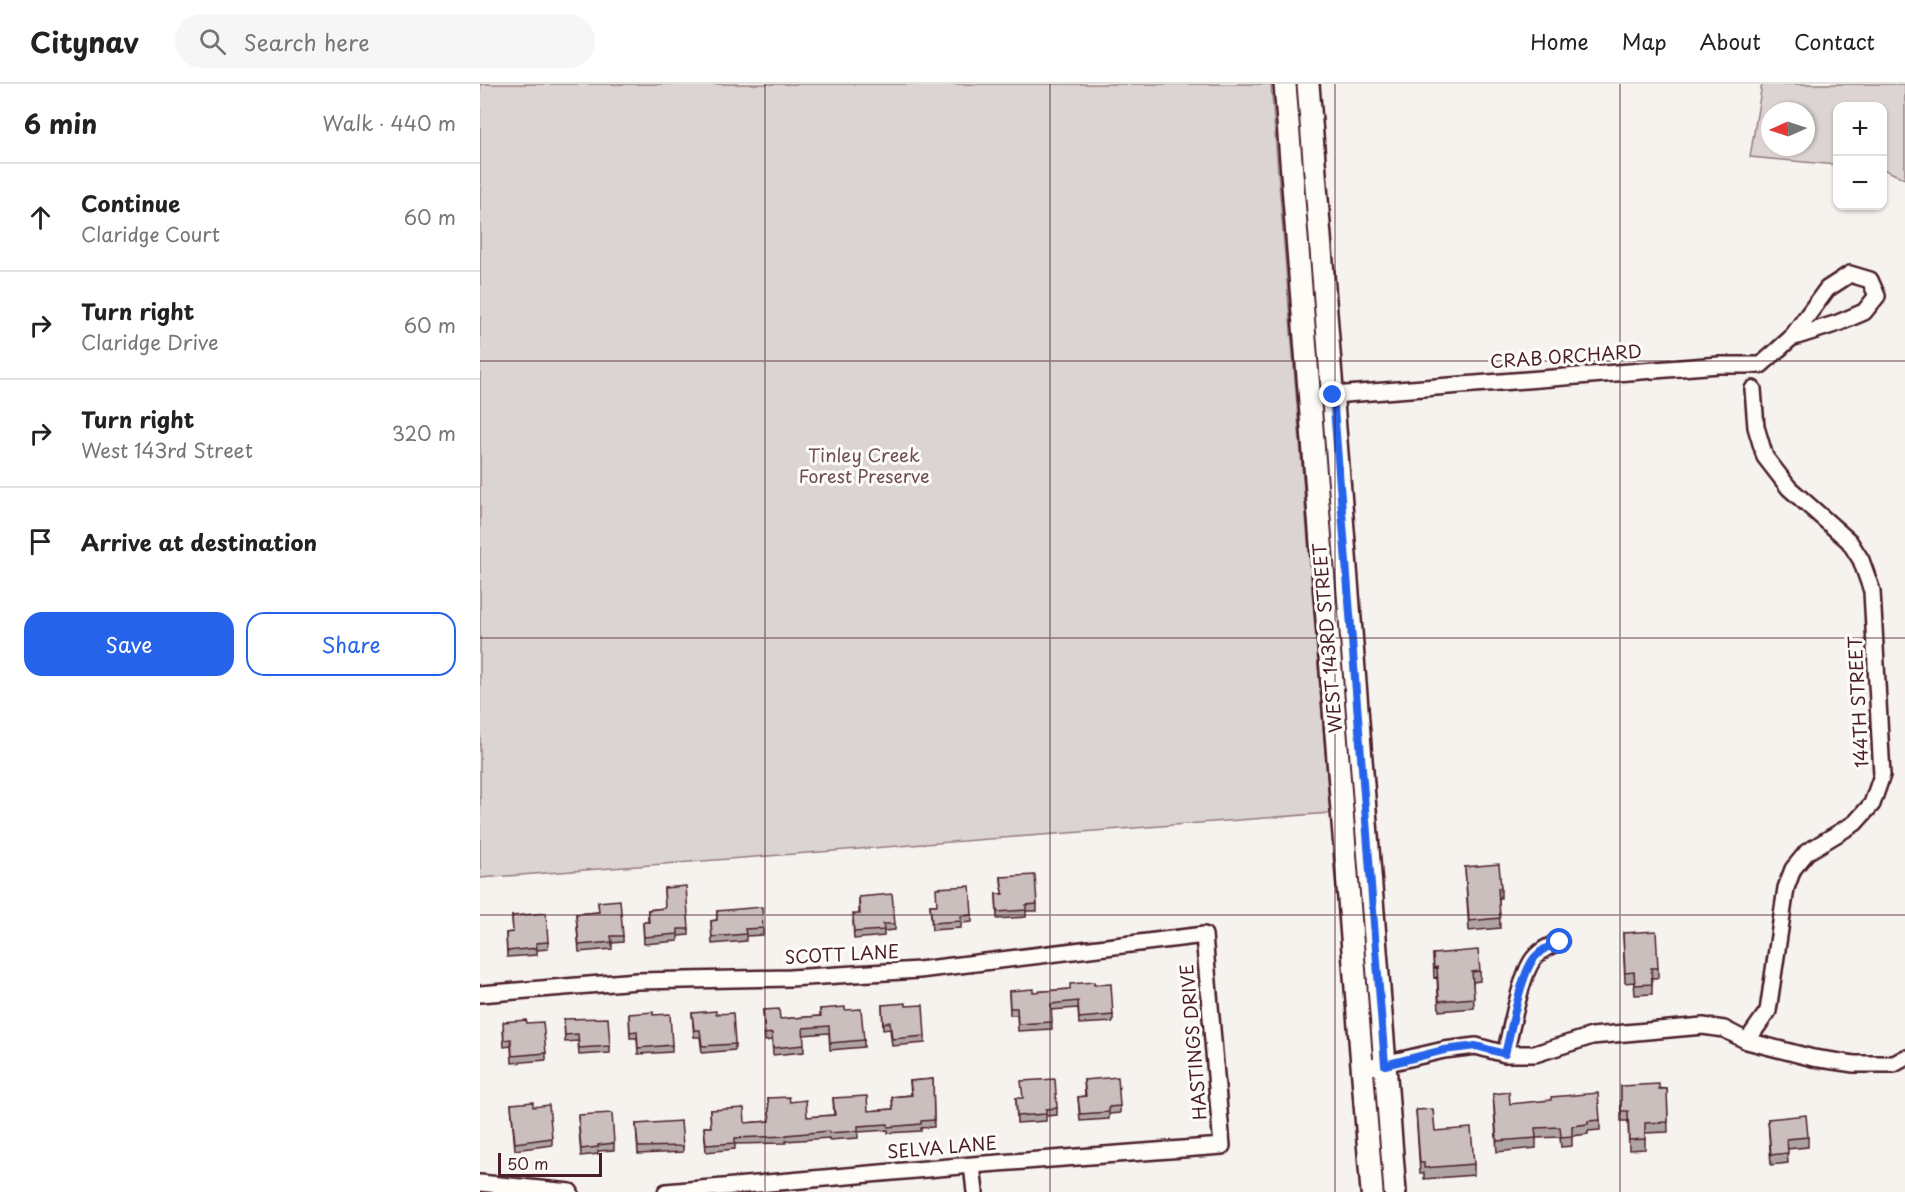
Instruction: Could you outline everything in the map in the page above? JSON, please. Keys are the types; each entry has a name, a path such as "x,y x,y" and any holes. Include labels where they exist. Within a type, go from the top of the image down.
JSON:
{"main road":[{"name":"WEST 143RD STREET","path":"1285,84 1372,1192"},
{"name":"WEST 143RD STREET","path":"1308,84 1395,1192"}],"street":[{"name":"CRAB ORCHARD","path":"1333,395 1719,365 1761,364 1791,338 1827,289 1850,274 1870,280 1877,296 1864,312 1791,338"},
{"name":"144TH STREET","path":"1747,1041 1768,1011 1786,888 1793,869 1806,852 1854,823 1872,804 1882,775 1872,591 1862,560 1849,541 1789,488 1765,457 1756,427 1753,390"},
{"name":"SCOTT LANE","path":"480,994 637,981 790,978 920,970 1204,935"},
{"name":"HASTINGS DRIVE","path":"1204,935 1222,1146"},
{"path":"1505,1054 1524,979 1534,957 1548,946 1560,942"},
{"path":"1362,1069 1444,1050 1476,1046 1505,1054 1535,1054 1592,1036 1702,1026 1724,1029 1747,1041 1812,1058 1854,1064 1894,1064 1905,1058"},
{"name":"SELVA LANE","path":"666,1192 1222,1146"},
{"path":"972,1165 975,1192"},
{"path":"480,1183 570,1192"}],"green space":[{"name":"Tinley Creek Forest Preserve","path":"480,84 1271,84 1330,813 480,878"},
{"path":"1762,84 1905,84 1905,179 1887,171 1887,102 1833,102 1833,165 1750,157"}],"building":[{"path":"1499,864 1500,918 1469,921 1465,867"},
{"path":"1035,875 1037,904 1026,905 1026,910 997,912 996,894 1003,894 1001,877"},
{"path":"686,886 689,929 678,929 678,934 644,937 643,922 649,922 648,910 665,908 664,888"},
{"path":"970,886 972,915 961,916 961,921 932,923 930,905 937,905 936,888"},
{"path":"892,894 895,924 883,924 884,930 854,932 853,914 860,914 859,897"},
{"path":"620,900 623,936 611,936 612,942 579,945 576,914 599,912 598,902"},
{"path":"762,907 763,928 745,929 746,934 712,937 711,921 717,920 717,911"},
{"path":"546,913 548,942 536,943 537,948 507,951 506,933 513,932 512,916"},
{"path":"1656,931 1658,968 1651,968 1652,984 1635,985 1634,972 1625,973 1623,933"},
{"path":"1478,950 1480,971 1472,972 1474,998 1439,1001 1437,967 1434,968 1433,954"},
{"path":"1094,982 1094,985 1111,984 1113,1015 1079,1018 1078,1001 1051,1004 1052,1022 1018,1024 1017,1008 1010,1008 1009,991 1070,989 1070,984"},
{"path":"906,1003 906,1006 923,1005 925,1036 892,1039 890,1022 883,1023 882,1005"},
{"path":"845,1007 845,1010 861,1009 864,1040 830,1043 829,1026 803,1028 804,1045 773,1048 772,1033 765,1034 763,1010 779,1009 780,1019 821,1016 820,1009"},
{"path":"716,1011 716,1014 733,1013 735,1044 702,1046 700,1030 694,1030 692,1013"},
{"path":"653,1012 653,1015 670,1014 672,1045 638,1048 637,1031 630,1032 629,1014"},
{"path":"608,1018 610,1046 579,1048 578,1034 565,1035 564,1019"},
{"path":"526,1020 527,1023 543,1022 546,1053 512,1056 511,1039 504,1040 503,1022"},
{"path":"1118,1077 1120,1106 1109,1107 1109,1112 1080,1114 1078,1097 1086,1096 1084,1080"},
{"path":"933,1079 934,1120 921,1121 921,1124 888,1127 888,1124 858,1126 858,1131 735,1138 735,1143 706,1145 704,1127 711,1127 710,1110 744,1108 745,1123 770,1121 768,1098 789,1097 790,1102 806,1100 807,1117 835,1115 833,1098 867,1096 868,1111 893,1109 892,1097 912,1095 910,1081"},
{"path":"1055,1079 1057,1108 1046,1109 1046,1114 1017,1116 1016,1098 1023,1098 1021,1081"},
{"path":"1659,1084 1659,1089 1667,1089 1668,1122 1645,1123 1645,1139 1629,1140 1628,1111 1621,1111 1621,1086"},
{"path":"1509,1092 1510,1104 1551,1100 1551,1097 1598,1093 1600,1120 1572,1126 1572,1136 1561,1137 1560,1127 1535,1128 1536,1138 1497,1141 1493,1094"},
{"path":"533,1102 533,1107 549,1105 552,1138 515,1143 511,1104"},
{"path":"1433,1109 1435,1131 1471,1128 1474,1164 1424,1168 1424,1163 1420,1163 1416,1110"},
{"path":"612,1113 614,1143 581,1149 578,1115"},
{"path":"1806,1115 1808,1137 1787,1139 1788,1153 1771,1155 1768,1119"},
{"path":"681,1121 683,1146 638,1147 636,1124"}],"route":[{"path":"1333,395 1385,1065 1444,1050 1476,1046 1505,1054 1524,979 1534,957 1548,946 1560,942"}]}
